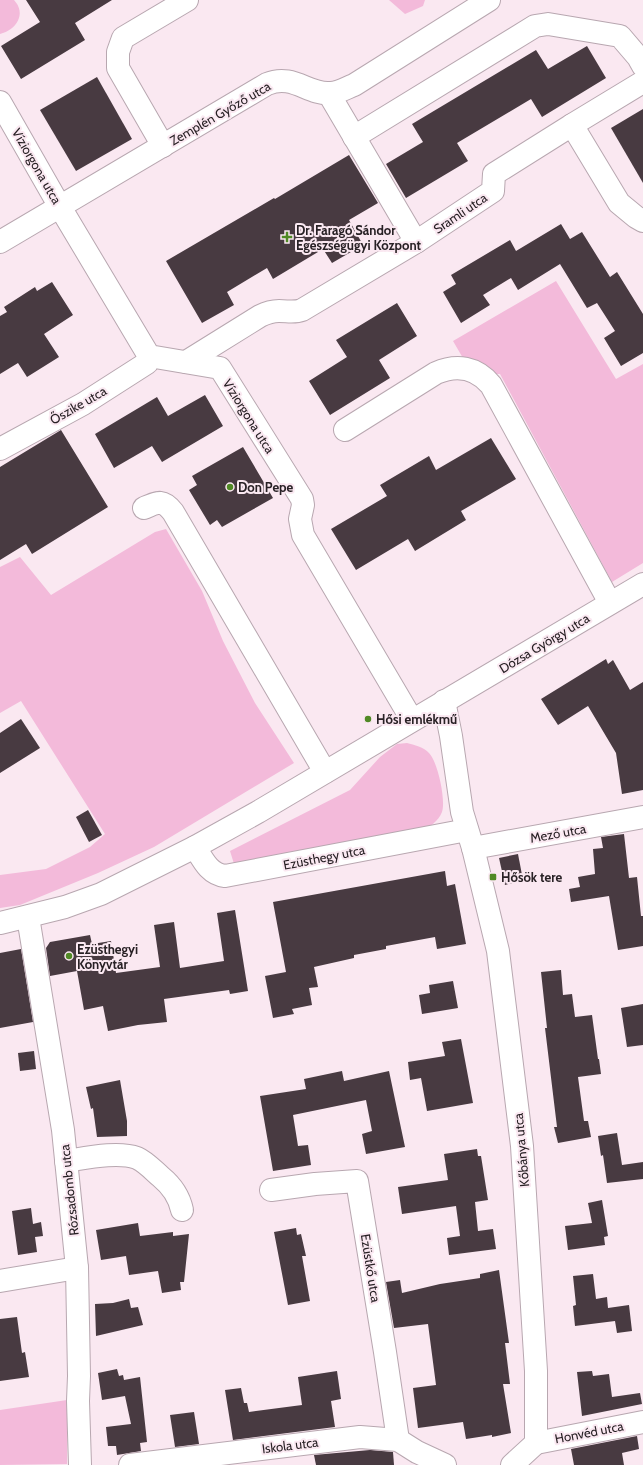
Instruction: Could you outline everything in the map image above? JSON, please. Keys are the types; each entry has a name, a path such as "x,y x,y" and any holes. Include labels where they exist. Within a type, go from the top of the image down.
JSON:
{"street":[{"path":"163,146 118,68 118,52 123,38 187,0"},
{"path":"416,242 329,94 336,93 354,85 489,0"},
{"path":"354,137 535,26 548,24 620,36 638,57 643,66"},
{"name":"Zemplén Győző utca","path":"0,242 274,81 288,82 329,94"},
{"path":"643,82 572,125 620,203 643,221"},
{"name":"Víziorgona utca","path":"0,102 60,207 149,356 220,368 302,499 300,519 303,535 412,720"},
{"name":"Sramli utca","path":"186,362 260,316 271,311 294,313 302,310 416,242 493,191 494,174 572,125"},
{"name":"Őszike utca","path":"0,449 83,404 147,363 149,356"},
{"path":"345,430 436,373 446,369 463,368 485,378 610,603"},
{"path":"144,508 157,503 163,503 168,505 173,512 324,772"},
{"name":"Dózsa György utca","path":"444,701 643,584"},
{"path":"0,923 65,907 101,894 195,847 444,701 451,736 462,812 470,839"},
{"name":"Mező utca","path":"470,839 643,817"},
{"name":"Ezüsthegy utca","path":"195,847 206,866 212,872 225,876 470,839"},
{"name":"Kőbánya utca","path":"470,839 498,951 522,1146 536,1371 536,1442"},
{"name":"Rózsadomb utca","path":"28,917 64,1130 77,1268 80,1465"},
{"path":"66,1161 116,1156 137,1158 148,1165 169,1183 180,1202 182,1210"},
{"name":"Ezüstkő utca","path":"271,1190 315,1184 356,1181 398,1440"},
{"path":"0,1281 77,1268"},
{"name":"Honvéd utca","path":"536,1442 643,1422"},
{"name":"Iskola utca","path":"130,1465 360,1437 398,1440 417,1452 444,1465"},
{"path":"512,1465 536,1442"}],"shaded area":[{"path":"0,0 14,0 18,5 20,16 18,21 11,29 0,34"},
{"path":"389,0 425,0 423,6 405,14"},
{"path":"556,281 616,379 643,364 643,563 612,582 500,374 485,374 467,365 453,341"},
{"path":"166,529 202,591 223,641 255,703 294,763 154,847 98,873 20,905 0,908 0,875 46,869 90,847 105,834 21,701 0,713 0,567 20,557 51,595 155,532"},
{"path":"407,743 419,746 427,751 435,764 438,773 442,791 443,807 442,812 436,821 431,825 422,831 235,867 230,851 350,790 380,757 397,744"},
{"path":"67,1400 67,1464 0,1465 0,1410"}],"building":[{"path":"26,0 112,0 75,23 85,40 21,79 1,46 40,22"},
{"path":"587,46 606,78 542,117 531,99 457,143 468,161 406,198 386,164 423,142 412,124 536,50 548,69"},
{"path":"97,77 132,139 76,171 40,110"},
{"path":"643,109 643,183 611,128"},
{"name":"Dr. Faragó Sándor Egészségügyi Központ","path":"349,155 378,203 349,220 363,245 332,263 323,249 273,279 267,268 227,292 234,305 202,323 166,261"},
{"path":"561,224 570,239 582,232 610,277 617,272 643,314 643,353 621,366 604,338 615,331 597,303 587,308 560,264 518,290 511,278 483,295 490,305 461,323 443,292 456,284 451,275 510,240 516,251"},
{"path":"52,282 73,315 44,334 59,357 27,377 18,363 0,374 0,316 7,312 4,307 35,287 37,291"},
{"path":"397,303 417,336 379,360 390,378 330,415 309,381 347,357 336,340"},
{"path":"205,395 223,426 162,462 152,446 114,468 95,434 157,397 168,416"},
{"path":"61,430 108,507 32,554 26,544 0,560 0,467"},
{"path":"491,438 516,479 461,511 466,520 415,551 408,539 356,570 331,529 387,496 380,485 429,456 436,470"},
{"name":"Don Pepe","path":"243,447 273,498 222,527 217,520 210,525 189,490 197,485 192,476"},
{"path":"606,659 608,664 613,660 630,690 643,682 643,790 622,794 616,753 588,706 558,725 541,699"},
{"path":"21,719 40,748 0,773 0,733"},
{"path":"88,810 102,835 89,842 76,817"},
{"path":"624,834 629,878 637,877 641,916 643,916 643,946 618,950 609,896 571,902 569,889 580,887 578,877 595,874 593,849 603,848 601,837"},
{"path":"518,854 523,880 505,885 499,858"},
{"path":"445,871 447,886 455,884 466,944 437,949 435,937 386,946 386,949 354,955 354,958 314,967 318,987 309,988 312,1005 292,1009 294,1014 273,1018 265,976 286,972 273,902"},
{"path":"235,910 248,991 230,994 229,990 164,999 167,1022 138,1025 108,1031 103,1006 84,1010 77,971 50,976 46,948 50,942 90,935 92,944 111,941 116,973 160,967 154,925 174,922 180,968 224,961 217,913"},
{"path":"21,949 33,1022 0,1028 0,953"},
{"path":"561,970 563,995 572,994 575,1017 592,1015 601,1074 578,1077 584,1121 588,1121 591,1137 558,1143 554,1127 557,1127 545,1028 547,1028 541,972"},
{"path":"453,981 458,1008 422,1014 419,995 430,993 429,985"},
{"path":"643,1004 643,1045 627,1047 621,1008"},
{"path":"461,1039 473,1103 427,1111 421,1078 410,1080 408,1062 445,1056 442,1042"},
{"path":"34,1051 36,1069 20,1071 18,1053"},
{"path":"342,1071 344,1081 389,1071 405,1147 366,1154 362,1134 372,1131 366,1100 293,1115 298,1146 308,1145 311,1165 273,1171 260,1096 306,1089 304,1079"},
{"path":"120,1080 127,1121 127,1136 97,1137 93,1108 91,1109 86,1087"},
{"path":"617,1133 622,1165 643,1162 643,1179 607,1183 603,1155 601,1156 598,1136"},
{"path":"477,1149 478,1156 481,1156 488,1200 475,1202 478,1231 493,1229 496,1249 449,1255 447,1238 460,1236 456,1206 402,1214 398,1187 448,1180 444,1154"},
{"path":"602,1200 608,1236 604,1237 605,1245 568,1250 565,1226 592,1223 588,1203"},
{"path":"31,1208 33,1224 41,1222 43,1236 35,1237 37,1252 18,1255 12,1211"},
{"path":"138,1223 140,1236 173,1232 173,1236 189,1234 184,1282 180,1282 181,1290 162,1293 158,1271 129,1275 126,1256 101,1260 96,1230"},
{"path":"296,1228 297,1235 301,1234 306,1256 302,1256 310,1301 288,1305 274,1232"},
{"path":"499,1270 509,1343 505,1343 510,1384 503,1384 511,1433 492,1437 492,1435 466,1439 463,1422 418,1428 413,1388 436,1385 428,1324 394,1328 386,1282 400,1280 402,1293 440,1284 480,1278 480,1274"},
{"path":"593,1274 596,1299 607,1297 608,1308 629,1305 632,1331 617,1333 615,1321 575,1326 573,1306 576,1305 573,1276"},
{"path":"129,1299 131,1308 138,1307 143,1325 96,1336 95,1304 113,1303"},
{"path":"17,1317 22,1353 25,1352 29,1377 0,1381 0,1319"},
{"path":"117,1369 119,1376 123,1375 124,1380 140,1377 147,1442 140,1443 141,1451 117,1455 116,1446 108,1446 106,1427 131,1424 125,1396 102,1400 98,1373"},
{"path":"337,1371 341,1399 331,1401 335,1427 233,1440 225,1390 241,1388 244,1403 247,1403 249,1412 302,1405 298,1377"},
{"path":"592,1371 593,1376 609,1374 612,1397 640,1393 642,1404 582,1416 577,1372"},
{"path":"194,1412 199,1444 175,1447 170,1415"},
{"path":"637,1436 639,1449 622,1453 624,1465 574,1465 571,1449"},
{"path":"370,1450 393,1452 394,1465 316,1465 314,1455"}],"place":[{"name":"Dr. Faragó Sándor Egészségügyi Központ","path":"287,237"},
{"name":"Don Pepe","path":"230,487"},
{"name":"Hősi emlékmű","path":"368,719"},
{"name":"Hősök tere","path":"493,877"},
{"name":"Ezüsthegyi Könyvtár","path":"69,956"}]}
